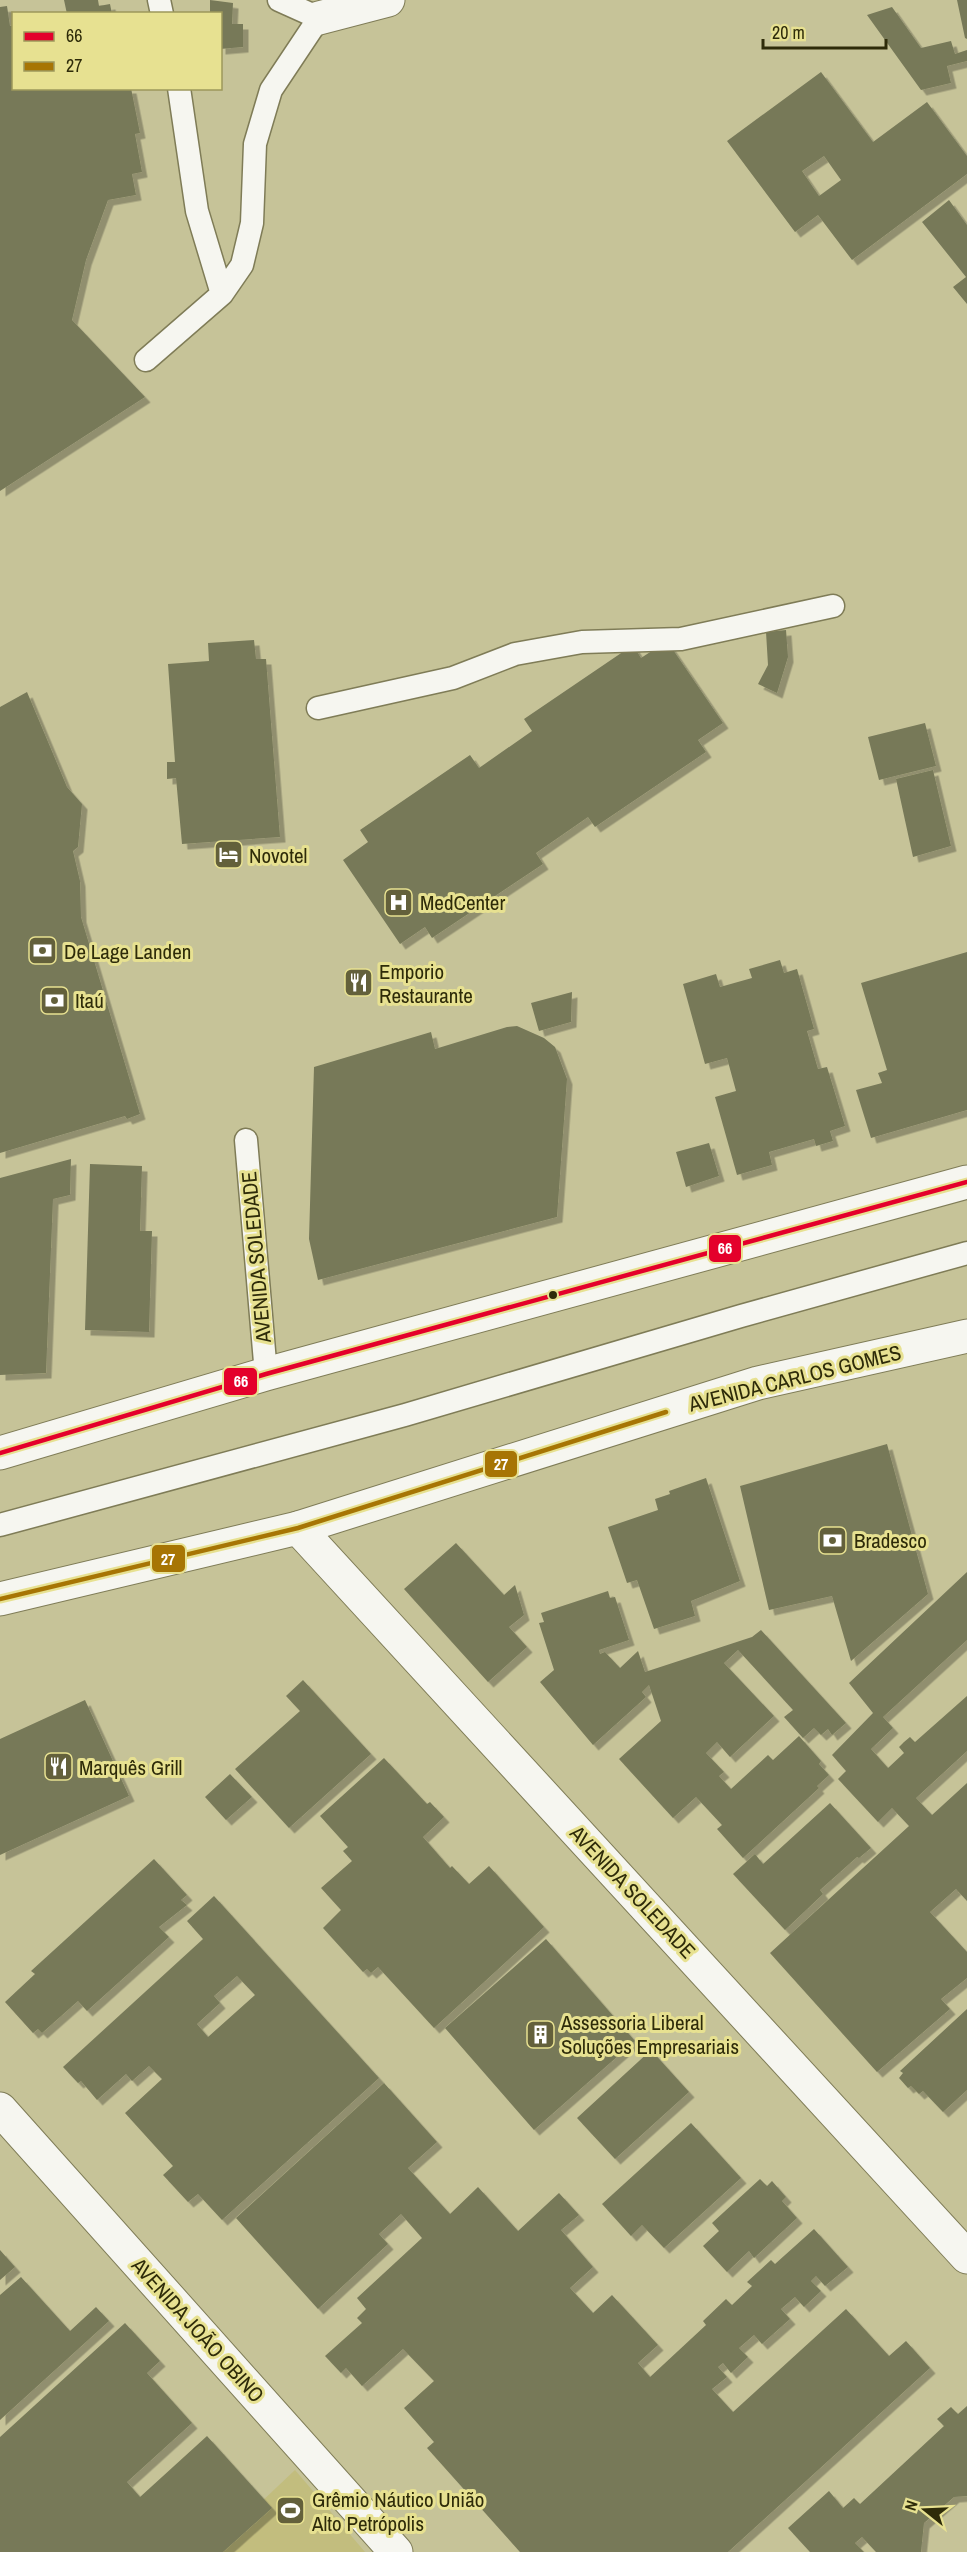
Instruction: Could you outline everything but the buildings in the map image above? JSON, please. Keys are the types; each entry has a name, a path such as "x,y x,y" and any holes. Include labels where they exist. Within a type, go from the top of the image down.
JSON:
{"main road":[{"path":"319,18 388,0"},
{"path":"0,1453 266,1374 967,1182"},
{"name":"AVENIDA CARLOS GOMES","path":"0,1599 298,1528 758,1383 967,1336"},
{"name":"AVENIDA SOLEDADE","path":"298,1528 967,2257"},
{"name":"AVENIDA JOÃO OBINO","path":"0,2109 396,2552"}],"lane":[{"path":"146,360 222,294 243,265 252,223 255,144 271,90 319,18 279,0"},
{"path":"178,90 197,211 222,294"},
{"path":"318,708 453,678 516,654 582,642 681,639 833,606"},
{"name":"AVENIDA SOLEDADE","path":"246,1140 266,1374"},
{"path":"0,1525 405,1415 741,1316 967,1253"}],"shaded area":[{"name":"Grêmio Náutico União Alto Petrópolis","path":"295,2470 365,2552 208,2552"}],"transit line":[{"name":"66","path":"0,1453 266,1374 967,1182"},
{"name":"27","path":"0,1599 298,1528 666,1412"}],"place":[{"name":"Novotel","path":"228,855"},
{"name":"MedCenter","path":"399,902"},
{"name":"De Lage Landen","path":"43,951"},
{"name":"Emporio Restaurante","path":"358,983"},
{"name":"Itaú","path":"54,1000"},
{"name":"Bradesco","path":"833,1540"},
{"name":"Marquês Grill","path":"58,1767"},
{"name":"Assessoria Liberal Soluções Empresariais","path":"540,2034"},
{"name":"Grêmio Náutico União Alto Petrópolis","path":"291,2511"}]}
